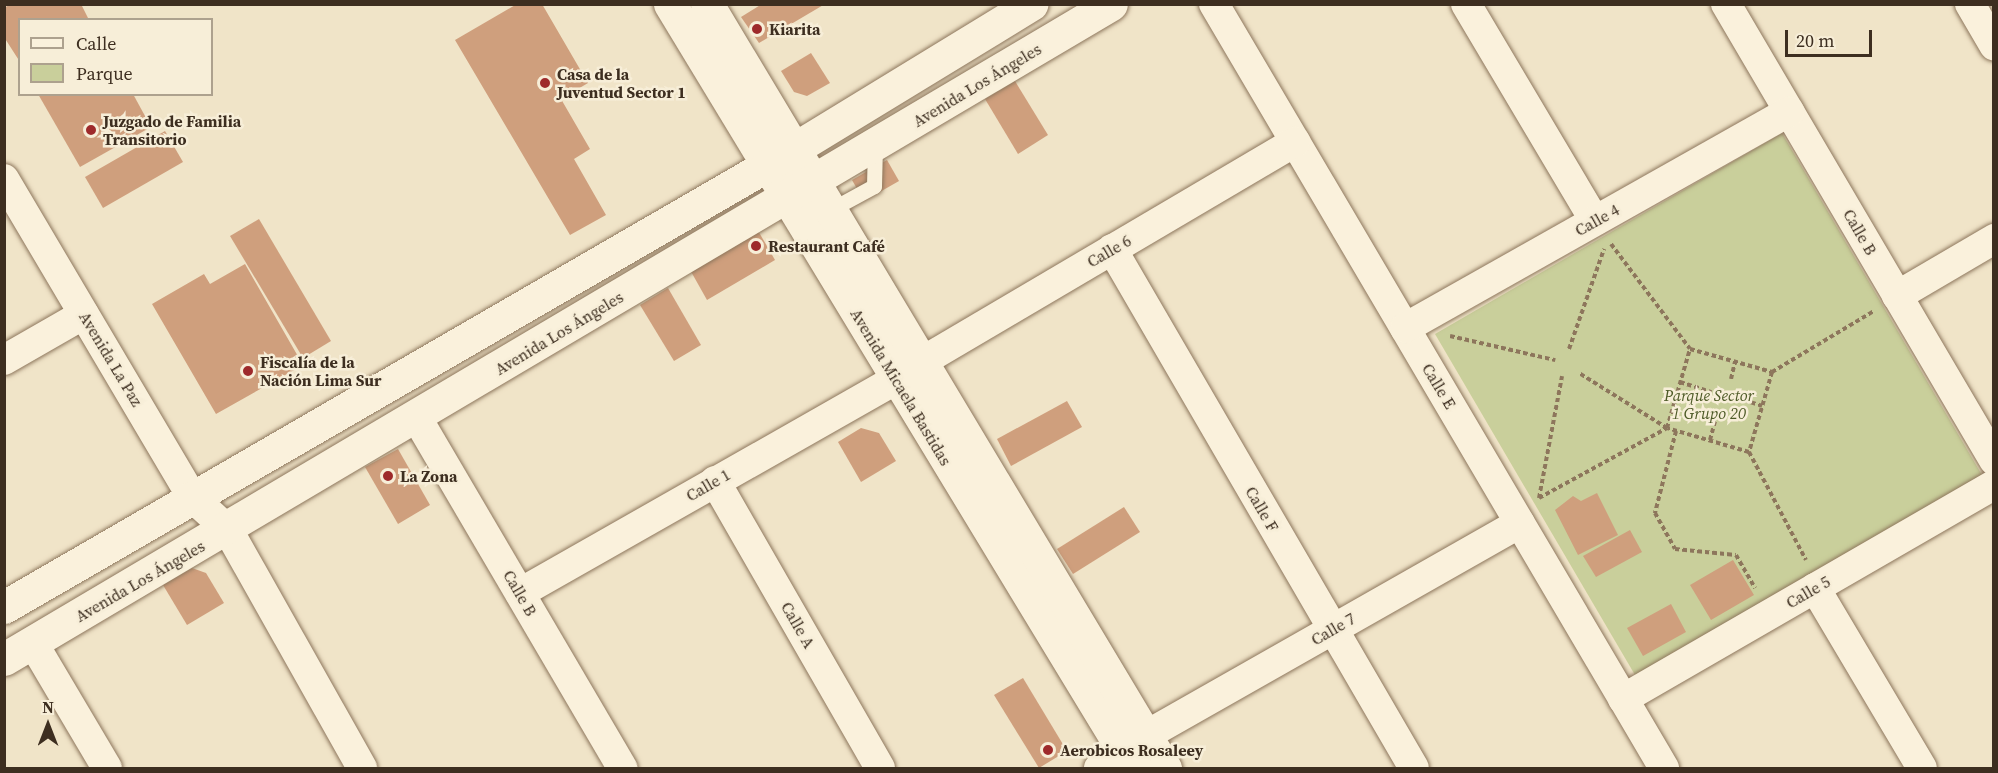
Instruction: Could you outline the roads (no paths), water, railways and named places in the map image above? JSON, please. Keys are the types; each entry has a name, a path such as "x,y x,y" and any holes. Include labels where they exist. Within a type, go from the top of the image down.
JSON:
{"street":[{"name":"Avenida Micaela Bastidas","path":"670,4 1126,757 1165,768"},
{"name":"Avenida Micaela Bastidas","path":"707,4 923,361 1126,757"},
{"path":"4,607 192,496 766,166 1031,4"},
{"name":"Avenida Los Ángeles","path":"4,659 228,530 1111,4"},
{"name":"Calle E","path":"1214,4 1405,328 1532,515 1623,699 1664,768"},
{"path":"1466,4 1604,235"},
{"name":"Calle B","path":"1726,4 1789,112 1883,305 1994,460"},
{"path":"1971,4 1994,45"},
{"path":"854,112 875,146"},
{"name":"Calle 4","path":"1405,328 1604,235 1789,112"},
{"name":"Calle 6","path":"923,361 1295,141"},
{"name":"Avenida La Paz","path":"4,179 192,496 228,530 362,768"},
{"path":"1883,305 1994,239"},
{"name":"Calle F","path":"1112,249 1414,768"},
{"path":"4,360 84,314"},
{"name":"Calle 1","path":"520,593 896,378"},
{"name":"Calle B","path":"417,418 622,768"},
{"name":"Calle A","path":"715,481 880,768"},
{"name":"Calle 5","path":"1623,699 1994,485"},
{"name":"Calle 7","path":"1126,757 1332,630 1532,515"},
{"path":"1817,586 1922,768"},
{"path":"33,643 107,768"}],"lane":[{"path":"830,210 874,186 875,146"}],"place":[{"name":"Kiarita","path":"757,29"},
{"name":"Casa de la Juventud Sector 1","path":"545,83"},
{"name":"Juzgado de Familia Transitorio","path":"91,130"},
{"name":"Restaurant Café","path":"756,246"},
{"name":"Fiscalía de la Nación Lima Sur","path":"248,371"},
{"name":"La Zona","path":"388,476"},
{"name":"Aerobicos Rosaleey","path":"1048,750"}],"park label":[{"name":"Parque Sector 1 Grupo 20","path":"1709,404"}]}
